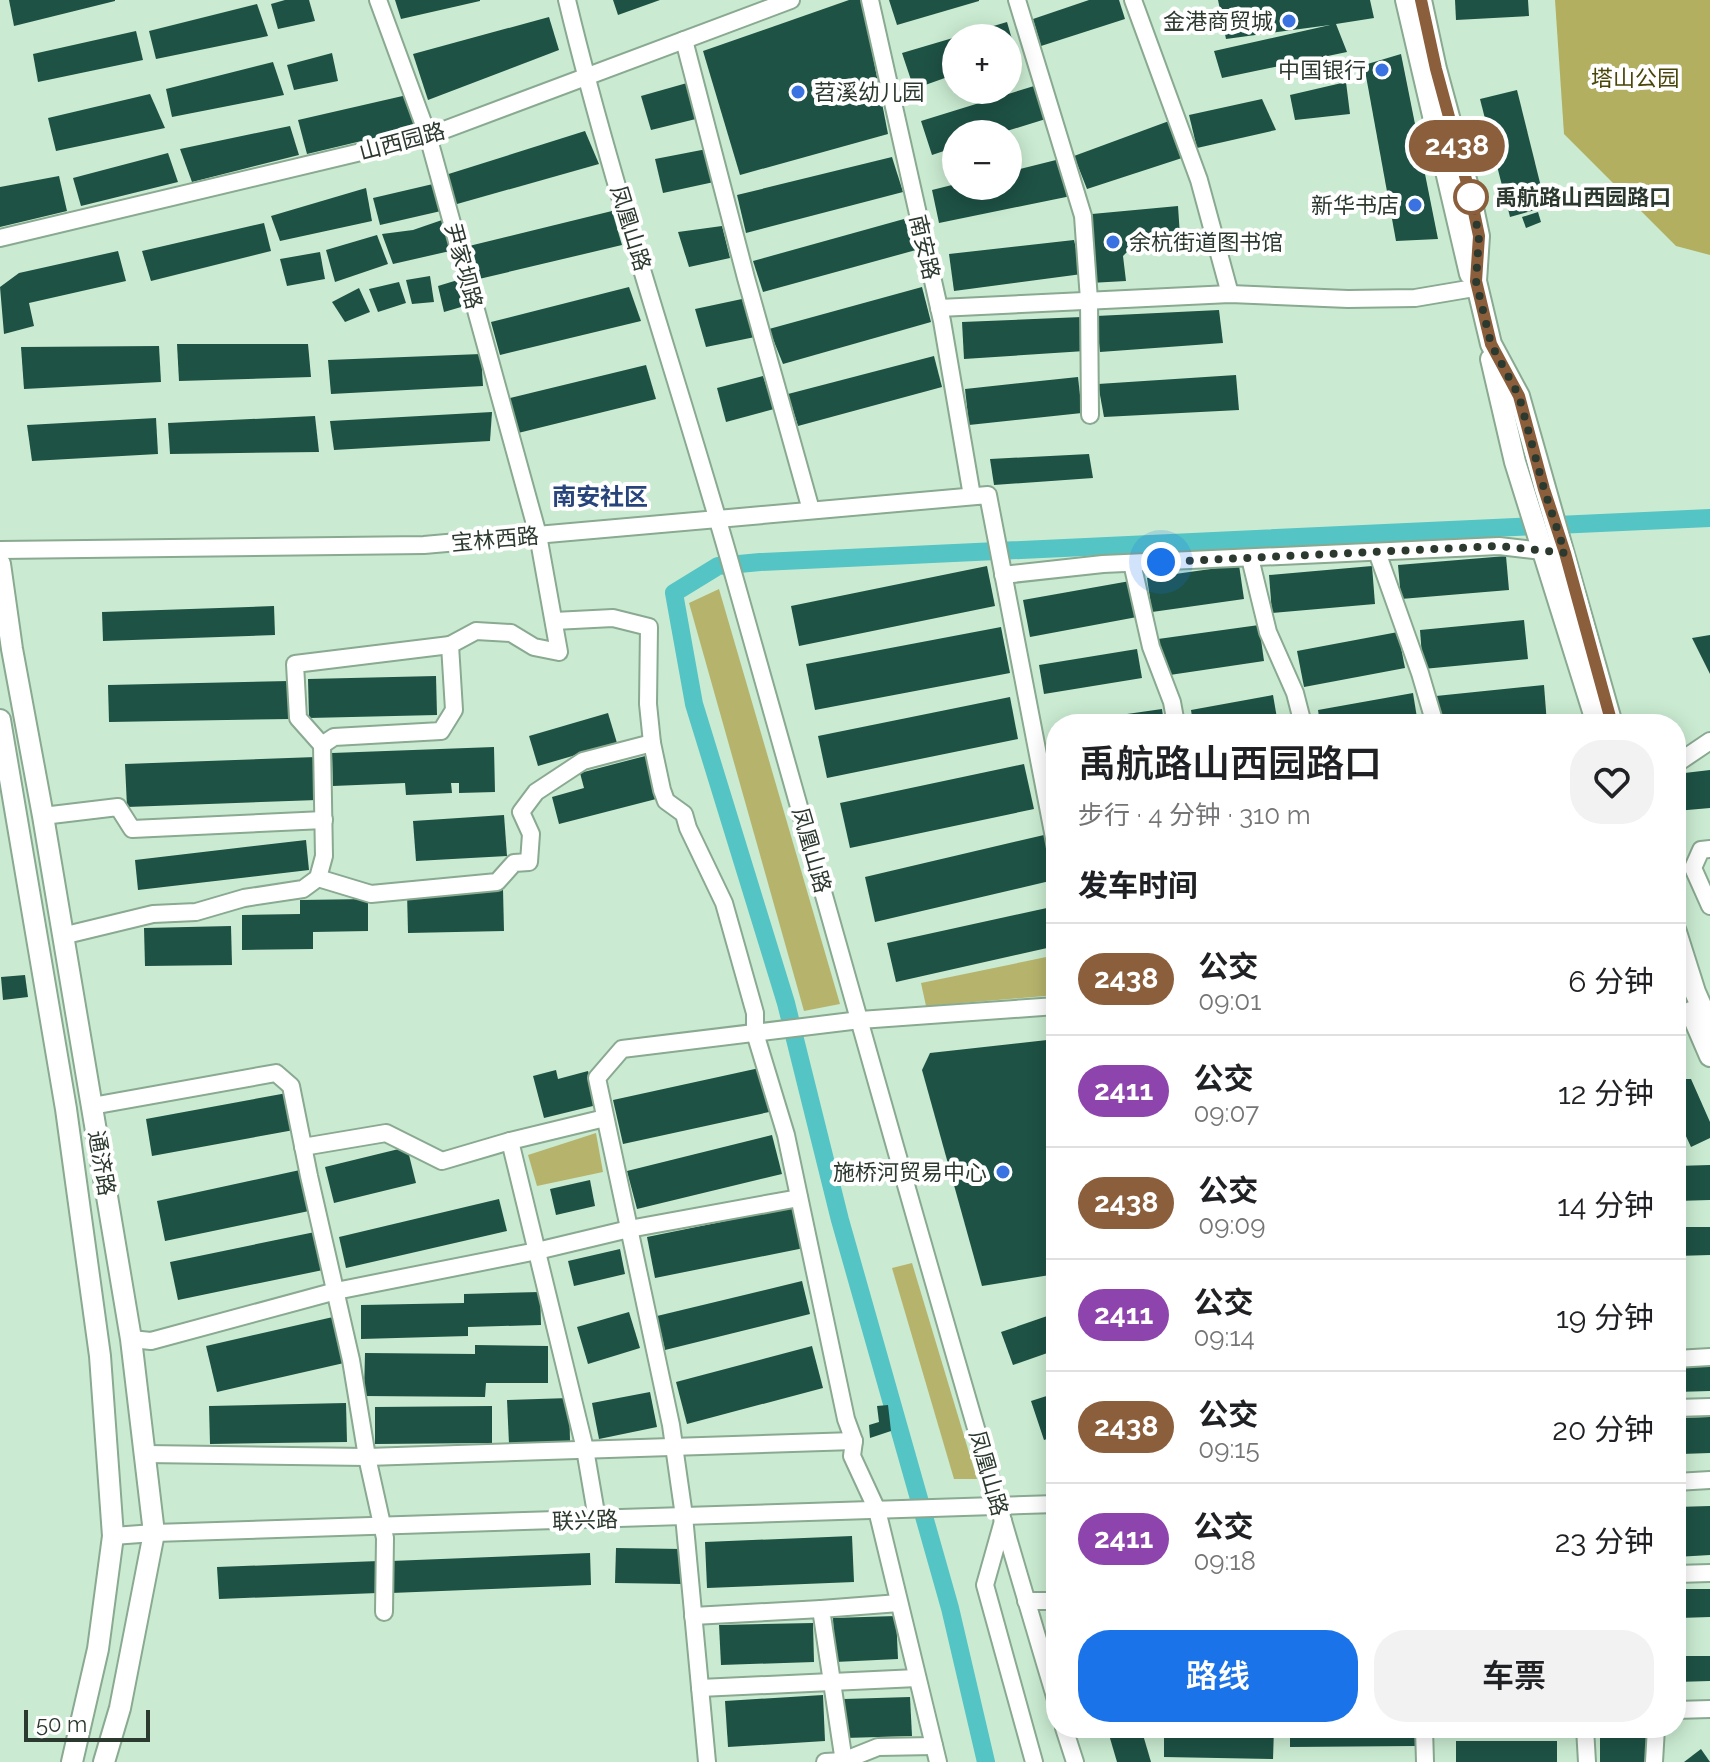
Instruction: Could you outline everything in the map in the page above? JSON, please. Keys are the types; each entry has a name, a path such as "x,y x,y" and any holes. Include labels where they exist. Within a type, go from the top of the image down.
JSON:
{"main road":[{"path":"1406,0 1515,462 1534,490"},
{"path":"1421,0 1479,236 1476,281 1491,344 1519,396 1534,490 1609,714"},
{"path":"1553,549 1594,714"},
{"name":"通济路","path":"0,564 131,1339 154,1533 120,1708 104,1762"},
{"name":"通济路","path":"0,720 66,1109 98,1340 113,1536 98,1649 72,1762"},
{"path":"1686,987 1710,1026"},
{"path":"1686,993 1710,1056"}],"street":[{"name":"尹家坝路","path":"378,0 428,136 538,535 559,652 534,647 511,633 476,631 450,645"},
{"name":"凤凰山路","path":"567,0 585,76 735,581 1046,1667"},
{"name":"山西园路","path":"0,238 428,136 791,0"},
{"name":"南安路","path":"870,0 980,496 996,538 1046,797"},
{"path":"1017,0 1083,216 1089,300 1090,415"},
{"path":"1133,0 1199,180 1230,294"},
{"path":"684,40 811,510"},
{"path":"939,308 1230,294 1348,299 1415,298 1474,288"},
{"name":"宝林西路","path":"0,550 424,545 980,496"},
{"path":"1002,570 1499,546 1553,549"},
{"path":"1377,552 1432,714"},
{"path":"1250,558 1268,632 1295,693 1300,714"},
{"path":"1132,563 1151,647 1174,714"},
{"path":"554,621 613,618 649,627 648,704 652,743 666,801 684,814 724,903 763,1032 846,1419 854,1441 852,1456 880,1510 936,1754 878,1747 844,1762 825,1762"},
{"path":"62,936 153,914 196,912 244,898 303,889 318,878 324,856 322,745 298,718 295,664 450,645 454,710 441,731 334,737 322,745"},
{"path":"1686,757 1710,741"},
{"path":"318,878 371,894 497,882 514,863 529,862 531,834 521,812 536,792 583,761 652,743"},
{"path":"43,816 118,807 132,829 324,820"},
{"path":"1710,849 1701,850 1693,868 1710,906"},
{"path":"707,1762 684,1516 671,1425 597,1078 622,1049 860,1020 1046,1007"},
{"path":"92,1106 276,1073 291,1086 351,1360 367,1457 385,1538 384,1612"},
{"path":"303,1147 386,1133 442,1161 605,1118"},
{"path":"510,1141 585,1449 597,1519"},
{"path":"131,1339 151,1341 336,1291 537,1251 629,1229 799,1198"},
{"path":"1686,1358 1710,1357"},
{"path":"1686,1408 1710,1407"},
{"path":"145,1454 367,1457 854,1441"},
{"path":"1686,1481 1710,1480"},
{"name":"联兴路","path":"113,1536 959,1507 1000,1513 1046,1506"},
{"path":"1000,1513 985,1585 1034,1762"},
{"path":"1686,1574 1710,1573"},
{"path":"1026,1601 1046,1601"},
{"path":"693,1616 899,1603"},
{"path":"821,1609 844,1762"},
{"path":"700,1688 917,1678"},
{"path":"1686,1710 1710,1709"},
{"path":"1067,1738 1075,1762"},
{"path":"1424,1738 1425,1762"},
{"path":"1586,1738 1587,1762"},
{"path":"1654,1762 1655,1738"}],"shaded area":[{"path":"719,589 840,1004 804,1011 689,603"},
{"path":"1046,957 1046,996 926,1006 921,983"},
{"path":"596,1133 603,1172 537,1186 528,1155"},
{"path":"912,1263 977,1479 954,1479 892,1268"}],"green space":[{"name":"塔山公园","path":"1555,0 1710,0 1710,255 1676,246 1564,134"}],"building":[{"path":"9,0 115,0 115,1 14,26"},
{"path":"285,0 309,0 315,21 278,29 271,4"},
{"path":"395,0 480,0 480,1 401,19"},
{"path":"613,0 660,0 618,15"},
{"name":"苕溪幼儿园","path":"849,0 862,0 888,134 740,175 703,51"},
{"path":"889,0 979,0 979,1 897,25"},
{"path":"1089,0 1119,0 1125,19 1041,46 1033,19"},
{"path":"1218,0 1370,0 1374,18 1336,24 1347,52 1222,78 1214,51 1330,25 1226,39"},
{"path":"1455,0 1528,0 1529,16 1456,20"},
{"path":"257,4 268,36 156,59 149,31"},
{"path":"549,17 559,50 428,100 413,54"},
{"path":"136,31 143,60 38,82 33,54"},
{"path":"942,41 942,79 914,89 902,53"},
{"path":"332,53 338,81 294,90 287,65"},
{"path":"1401,54 1438,239 1396,241 1364,65"},
{"path":"273,62 284,95 172,117 166,89"},
{"path":"1346,82 1350,114 1295,120 1290,95"},
{"path":"687,83 704,117 651,130 641,96"},
{"path":"1034,86 1049,118 1022,126 1022,120 942,120 942,152 932,155 921,121 976,104 1022,104 1022,90"},
{"path":"1517,90 1546,207 1510,217 1480,99"},
{"path":"150,94 165,128 56,151 48,118"},
{"path":"407,95 416,128 307,154 298,120"},
{"path":"1262,99 1276,130 1197,148 1189,115"},
{"path":"1169,121 1182,158 1087,189 1074,156"},
{"path":"290,126 299,155 192,182 180,149"},
{"path":"585,131 599,164 457,204 439,177"},
{"path":"712,148 714,182 663,193 655,159"},
{"path":"168,153 178,182 81,206 73,178"},
{"path":"892,157 903,192 746,233 737,195"},
{"path":"1060,159 1071,196 939,223 932,190 942,188 942,200 1022,200 1022,168"},
{"path":"59,176 67,211 0,227 0,187"},
{"path":"433,184 441,211 380,225 373,198"},
{"path":"366,188 372,221 280,241 271,216"},
{"name":"余杭街道图书馆","path":"1178,206 1180,236 1141,238 1123,256 1126,281 1090,283 1092,214"},
{"path":"612,211 622,245 479,279 469,246"},
{"path":"1538,212 1541,222 1526,228 1522,217"},
{"path":"904,219 916,250 763,292 753,261"},
{"path":"442,220 450,251 393,264 382,234 413,230"},
{"path":"264,223 271,251 151,281 142,251"},
{"path":"722,226 730,258 689,267 678,232"},
{"path":"377,235 388,264 335,282 326,250"},
{"path":"1074,240 1082,274 954,291 949,254"},
{"path":"118,251 126,281 29,303 34,326 4,334 0,287 19,273"},
{"path":"320,252 325,279 287,286 280,259"},
{"path":"430,276 434,302 412,304 406,280"},
{"path":"461,279 468,305 444,312 438,286"},
{"path":"399,282 406,303 378,312 369,289"},
{"path":"629,287 641,321 500,355 491,322"},
{"path":"922,287 931,322 783,364 769,329"},
{"path":"359,288 370,312 345,322 332,302"},
{"path":"742,299 755,337 706,347 695,309"},
{"path":"1219,310 1223,343 1100,352 1096,316"},
{"path":"1082,317 1085,351 964,359 962,322"},
{"path":"177,344 308,344 311,377 179,381"},
{"path":"159,346 161,382 24,389 21,347"},
{"path":"481,354 483,386 331,394 328,360"},
{"path":"934,356 942,387 798,426 788,394"},
{"path":"646,365 656,399 510,435 506,399"},
{"path":"1236,375 1239,410 1104,417 1098,384"},
{"path":"763,376 774,409 726,422 717,388"},
{"path":"1078,377 1082,413 969,425 965,389"},
{"path":"492,412 490,441 334,450 330,421"},
{"path":"315,416 319,452 170,454 168,423"},
{"path":"156,418 158,454 32,461 27,425"},
{"path":"1089,454 1093,478 994,485 990,459"},
{"path":"1506,556 1509,590 1401,599 1398,565"},
{"path":"1239,565 1244,599 1152,612 1147,578"},
{"path":"987,566 995,606 799,646 791,606"},
{"path":"1372,566 1375,604 1272,613 1269,575"},
{"path":"1130,581 1137,617 1030,637 1023,600"},
{"path":"274,606 275,635 103,641 102,612"},
{"path":"1524,620 1528,659 1423,669 1420,630"},
{"path":"1259,625 1264,661 1163,676 1158,639"},
{"path":"1001,627 1010,673 815,710 806,664"},
{"path":"1398,632 1405,668 1304,687 1297,651"},
{"path":"1710,635 1710,674 1692,638"},
{"path":"1137,649 1142,678 1044,694 1039,665"},
{"path":"436,676 437,715 309,718 308,679"},
{"path":"289,681 290,719 109,722 108,685"},
{"path":"1544,685 1546,714 1438,714 1436,696"},
{"path":"1413,693 1416,714 1319,714 1318,710"},
{"path":"1273,695 1276,714 1192,714 1191,710"},
{"path":"1010,697 1018,739 827,778 818,736"},
{"path":"1162,709 1163,714 1127,714"},
{"path":"608,713 617,743 538,766 529,736"},
{"path":"494,747 495,792 459,793 459,783 451,783 452,793 406,795 405,783 333,786 332,753"},
{"path":"649,755 660,798 559,824 552,797 584,788 580,773"},
{"path":"316,757 317,800 127,807 125,764"},
{"path":"1024,764 1034,809 850,848 840,803"},
{"path":"1710,770 1710,808 1686,810 1686,773"},
{"path":"504,815 507,856 416,861 413,821"},
{"path":"1044,835 1046,844 1046,882 875,922 865,877"},
{"path":"306,840 309,870 138,890 135,860"},
{"path":"503,889 504,931 408,933 407,892"},
{"path":"368,899 368,931 313,932 313,949 242,950 242,915 300,914 300,900"},
{"path":"1046,908 1046,948 896,982 887,943"},
{"path":"231,926 232,965 145,966 144,928"},
{"path":"25,975 28,997 3,1000 1,977"},
{"name":"施桥河贸易中心","path":"1046,1040 1046,1276 982,1286 922,1070 930,1053"},
{"path":"764,1067 774,1111 623,1144 613,1100"},
{"path":"556,1070 558,1079 588,1071 597,1105 544,1118 533,1076"},
{"path":"1686,1079 1691,1079 1710,1122 1710,1138 1691,1147 1686,1136"},
{"path":"287,1093 294,1130 152,1156 146,1119"},
{"path":"772,1135 782,1174 637,1209 627,1171"},
{"path":"407,1147 416,1183 334,1203 325,1167"},
{"path":"1710,1165 1710,1200 1686,1201 1686,1166"},
{"path":"300,1170 309,1211 165,1241 157,1201"},
{"path":"590,1180 595,1206 556,1215 550,1189"},
{"path":"499,1199 507,1231 346,1268 339,1237"},
{"path":"795,1207 804,1248 655,1278 647,1237"},
{"path":"1686,1227 1710,1227 1710,1255 1686,1256"},
{"path":"315,1232 323,1270 178,1300 170,1262"},
{"path":"620,1249 625,1274 574,1286 568,1261"},
{"path":"802,1281 810,1314 665,1350 657,1316"},
{"path":"540,1292 541,1325 468,1327 468,1336 361,1339 361,1305 464,1303 464,1294"},
{"path":"629,1312 640,1348 588,1364 577,1327"},
{"path":"1046,1316 1046,1353 1013,1365 1001,1332"},
{"path":"333,1317 344,1363 217,1392 206,1346"},
{"path":"475,1345 548,1346 548,1383 486,1383 485,1397 364,1396 365,1353 475,1354"},
{"path":"812,1346 823,1388 687,1424 676,1382"},
{"path":"1710,1362 1710,1391 1686,1392 1686,1363"},
{"path":"650,1392 657,1427 599,1439 592,1403"},
{"path":"1046,1396 1046,1439 1044,1440 1031,1401"},
{"path":"569,1398 570,1441 509,1444 507,1400"},
{"path":"346,1403 347,1442 210,1444 209,1406"},
{"path":"888,1405 891,1431 870,1438 869,1425 879,1422 877,1406"},
{"path":"492,1406 492,1443 375,1444 375,1407"},
{"path":"1710,1417 1710,1453 1686,1454 1686,1418"},
{"path":"1710,1506 1710,1555 1686,1556 1686,1507"},
{"path":"852,1536 854,1582 707,1588 705,1542"},
{"path":"616,1548 682,1549 682,1584 615,1583"},
{"path":"590,1553 591,1585 391,1593 391,1561"},
{"path":"379,1561 378,1593 219,1599 217,1567"},
{"path":"1686,1589 1710,1589 1710,1617 1686,1618"},
{"path":"896,1616 898,1659 835,1662 833,1618"},
{"path":"813,1623 814,1662 721,1665 719,1625"},
{"path":"1686,1656 1710,1656 1710,1681 1686,1682"},
{"path":"823,1695 825,1741 728,1747 725,1701"},
{"path":"910,1697 912,1736 845,1738 844,1699"},
{"path":"1110,1738 1144,1738 1151,1762 1117,1762"},
{"path":"1164,1738 1274,1738 1273,1759 1164,1757"},
{"path":"1290,1738 1415,1738 1415,1746 1290,1747"},
{"path":"1600,1738 1649,1738 1648,1762 1600,1762"},
{"path":"1456,1741 1557,1741 1557,1762 1456,1762"},
{"path":"1701,1749 1710,1762 1684,1762"}],"waterway":[{"path":"986,1762 950,1608 840,1220 786,1003 694,704 674,593 718,566 760,562 1710,518"}],"bus line":[{"name":"2438","path":"1421,0 1479,236 1476,281 1491,344 1519,396 1609,714"}],"place":[{"name":"金港商贸城","path":"1289,21"},
{"name":"中国银行","path":"1382,70"},
{"name":"苕溪幼儿园","path":"798,92"},
{"name":"禹航路山西园路口","path":"1471,197"},
{"name":"新华书店","path":"1415,205"},
{"name":"余杭街道图书馆","path":"1113,242"},
{"name":"施桥河贸易中心","path":"1003,1172"}],"district":[{"name":"南安社区","path":"600,496"}],"route":[{"path":"1161,562 1499,546 1565,553 1519,396 1491,344 1476,281 1479,236 1471,197"}]}
